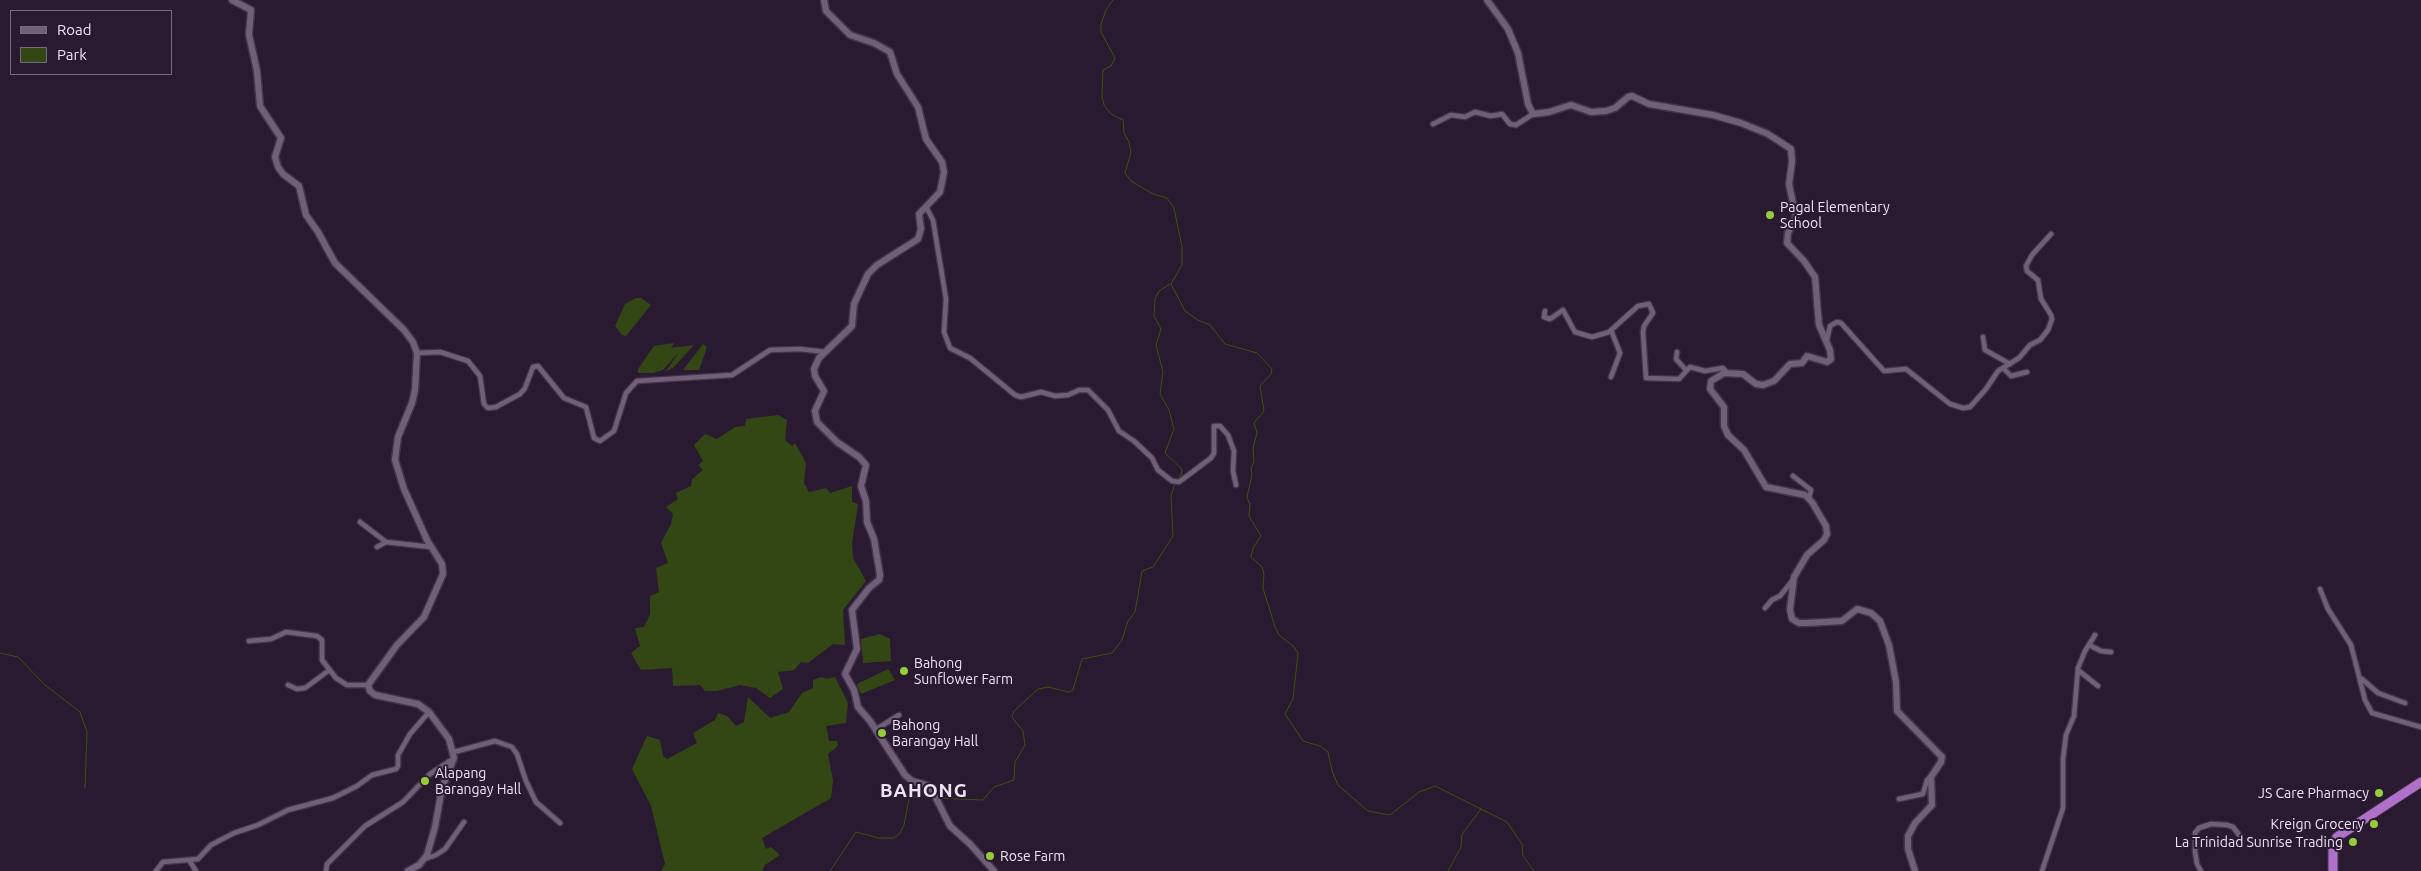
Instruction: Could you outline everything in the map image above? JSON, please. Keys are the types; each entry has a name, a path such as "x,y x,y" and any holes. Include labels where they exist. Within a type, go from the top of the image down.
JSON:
{"highway":[{"path":"2333,871 2333,844 2337,837 2421,782"}],"street":[{"path":"232,0 251,10 249,35 258,71 260,106 281,138 275,156 278,166 283,174 299,186 306,215 335,263 404,330 413,342 417,353 415,390 412,403 398,437 395,460 404,489 431,546 442,564 442,579 419,623 397,645 368,685"},
{"path":"824,0 826,11 850,35 874,42 890,52 897,74 918,107 927,143 943,167 940,192 919,215 921,229 918,239 877,264 868,274 854,304 852,326 819,358 814,369 814,376 824,391 815,415 817,422 826,433 865,462 866,468 861,486 866,501 867,522 874,539 879,569 879,580 869,588 852,610 857,649 844,671 854,690 858,707 905,775 912,781 930,786 954,831 970,844 994,871"},
{"path":"1488,0 1508,29 1518,53 1528,104 1534,114"},
{"path":"1433,124 1452,115 1465,117 1475,112 1489,116 1502,114 1510,124 1516,125 1534,114 1572,106 1591,112 1606,111 1615,108 1632,96 1649,104 1724,117 1755,128 1782,142 1791,150 1788,184 1796,214 1794,224 1788,233 1787,243 1804,261 1815,277 1819,325 1831,355 1829,362 1807,356 1802,363 1790,364 1778,378 1768,384 1759,385 1743,374 1727,372 1715,377 1710,385 1710,389 1724,407 1724,426 1728,435 1744,450 1766,487 1776,491 1801,494 1809,499 1826,526 1827,534 1819,546 1802,562 1794,579 1780,596 1772,600 1765,608"},
{"path":"926,207 932,220 946,299 944,332 950,348 970,358 1015,396 1021,397 1041,392 1055,396 1068,395 1079,390 1088,390 1108,410 1119,431 1134,440 1152,458 1158,470 1172,481 1179,482 1211,458 1214,453 1214,426 1220,426 1228,435 1234,451 1233,471 1236,485"},
{"path":"1827,341 1830,326 1838,322 1841,323 1884,372 1906,369 1944,399 1962,408 1973,404 1998,371 2019,358 2030,345 2040,340 2051,323 2051,314 2039,294 2040,283 2028,271 2026,266 2051,234"},
{"path":"1545,311 1544,317 1550,319 1563,310 1575,332 1586,336 1602,334 1611,330 1638,306 1650,304 1653,313 1644,326 1643,332 1645,377 1676,380 1681,378 1690,367 1705,371 1723,368 1727,372"},
{"path":"1611,330 1620,352 1611,378"},
{"path":"1982,337 1985,350 2010,364"},
{"path":"417,353 440,352 468,361 480,376 484,404 488,408 496,407 520,394 525,388 533,367 538,366 564,398 586,407 594,438 600,441 614,431 626,393 637,381 732,375 770,350 800,349 826,352"},
{"path":"1677,352 1676,360 1686,370"},
{"path":"2003,368 2011,376 2028,372"},
{"path":"1793,476 1811,490 1809,499"},
{"path":"360,522 386,542 431,546"},
{"path":"378,547 386,542"},
{"path":"1794,579 1790,616 1795,621 1807,623 1842,621 1857,609 1871,613 1880,621 1889,646 1896,682 1898,711 1942,757 1942,762 1927,780 1923,794 1899,799"},
{"path":"2320,589 2328,609 2351,645 2361,678 2365,700 2372,713 2421,727"},
{"path":"250,641 271,639 289,632 317,636 322,640 322,658 328,671 343,684 368,685"},
{"path":"2042,871 2063,808 2063,759 2066,735 2074,713 2078,670 2095,635"},
{"path":"2089,645 2111,652"},
{"path":"2078,670 2098,686"},
{"path":"288,685 304,689 328,671"},
{"path":"2361,678 2378,693 2405,703"},
{"path":"368,685 370,691 375,696 411,702 429,712 444,730 454,755 442,788 433,837 425,859"},
{"path":"156,871 160,864 166,860 198,859 212,845 234,833 258,825 288,810 332,798 357,786 372,775 396,769 398,766 398,755 410,734 429,712"},
{"path":"875,730 899,715"},
{"path":"326,871 328,864 365,826 403,802 430,774 454,755 495,741 512,747 517,754 526,781 536,802 560,823"},
{"path":"1914,871 1908,849 1908,836 1915,823 1932,805 1932,775"},
{"path":"408,871 425,859 445,849 464,822"},
{"path":"2201,871 2197,864 2195,851 2195,833 2199,828 2211,824 2227,825 2233,827 2240,836"},
{"path":"189,860 196,871"}],"green space":[{"path":"636,298 641,298 651,305 626,336 622,335 615,326 625,304"},
{"path":"674,343 671,348 694,345 673,368 666,371 679,352 663,370 656,372 663,360 655,373 638,373 638,369 654,346"},
{"path":"703,344 707,347 699,370 683,370"},
{"path":"778,415 787,420 785,440 792,446 795,443 806,463 804,483 809,492 826,488 830,493 852,486 852,502 858,504 852,543 853,558 866,581 843,610 845,645 833,644 808,663 801,662 794,670 778,672 783,689 770,698 756,688 740,685 717,691 705,691 700,685 673,686 672,668 641,670 631,653 640,646 635,628 644,627 650,614 650,596 659,592 656,568 668,563 661,543 671,524 673,514 666,507 678,499 676,493 691,486 692,479 703,470 698,465 703,461 694,445 705,434 717,439 735,427 745,426 746,419"},
{"path":"880,634 890,639 891,661 863,663 861,639"},
{"path":"888,669 895,680 861,694 857,684"},
{"path":"821,677 827,679 835,677 848,703 846,723 826,726 829,741 837,741 838,746 828,754 833,781 831,798 762,838 766,849 771,847 780,855 765,865 762,871 661,871 665,864 651,806 632,769 647,736 660,740 663,756 667,759 697,743 693,733 715,720 718,713 727,716 736,726 744,722 748,697 770,718 789,712 802,693 813,688 813,680"}],"waterway":[{"path":"1113,0 1106,10 1101,24 1101,32 1115,58 1111,66 1103,70 1102,96 1104,105 1111,114 1123,120 1124,133 1129,142 1131,152 1125,173 1131,181 1153,194 1167,198 1174,208 1182,247 1182,265 1171,284 1185,311 1198,320 1210,325 1225,344 1257,353 1272,369 1271,374 1260,386 1264,411 1254,423 1257,433 1253,448 1254,462 1251,468 1252,475 1247,497 1250,505 1249,516 1261,536 1253,548 1251,557 1262,567 1264,574 1263,588 1275,627 1279,635 1293,646 1298,653 1293,699 1285,714 1303,741 1320,746 1328,752 1332,771 1338,785 1368,811 1390,815 1419,792 1435,786 1507,822 1522,844 1523,856 1534,871"},
{"path":"1170,284 1159,291 1155,299 1154,316 1161,329 1156,345 1163,372 1160,394 1169,410 1174,429 1165,453 1182,469 1181,475 1177,480"},
{"path":"938,798 983,800 994,787 1014,780 1015,762 1025,745 1023,731 1012,717 1014,711 1038,689 1048,687 1069,692 1073,690 1082,659 1112,653 1122,640 1128,621 1135,612 1142,571 1153,567 1173,536 1171,496 1175,483"},
{"path":"0,653 18,657 45,685 80,712 87,732 85,788"},
{"path":"830,871 856,832 879,838 894,838 900,833 904,825 909,799 921,794 934,798"},
{"path":"1448,871 1461,847 1462,834 1481,809"}],"place":[{"name":"Pagal Elementary School","path":"1770,215"},
{"name":"Bahong Sunflower Farm","path":"904,671"},
{"name":"Bahong Barangay Hall","path":"882,733"},
{"name":"Alapang Barangay Hall","path":"425,781"},
{"name":"JS Care Pharmacy","path":"2379,793"},
{"name":"Kreign Grocery","path":"2374,824"},
{"name":"La Trinidad Sunrise Trading","path":"2353,842"},
{"name":"Rose Farm","path":"990,856"}],"district":[{"name":"BAHONG","path":"924,791"}]}
